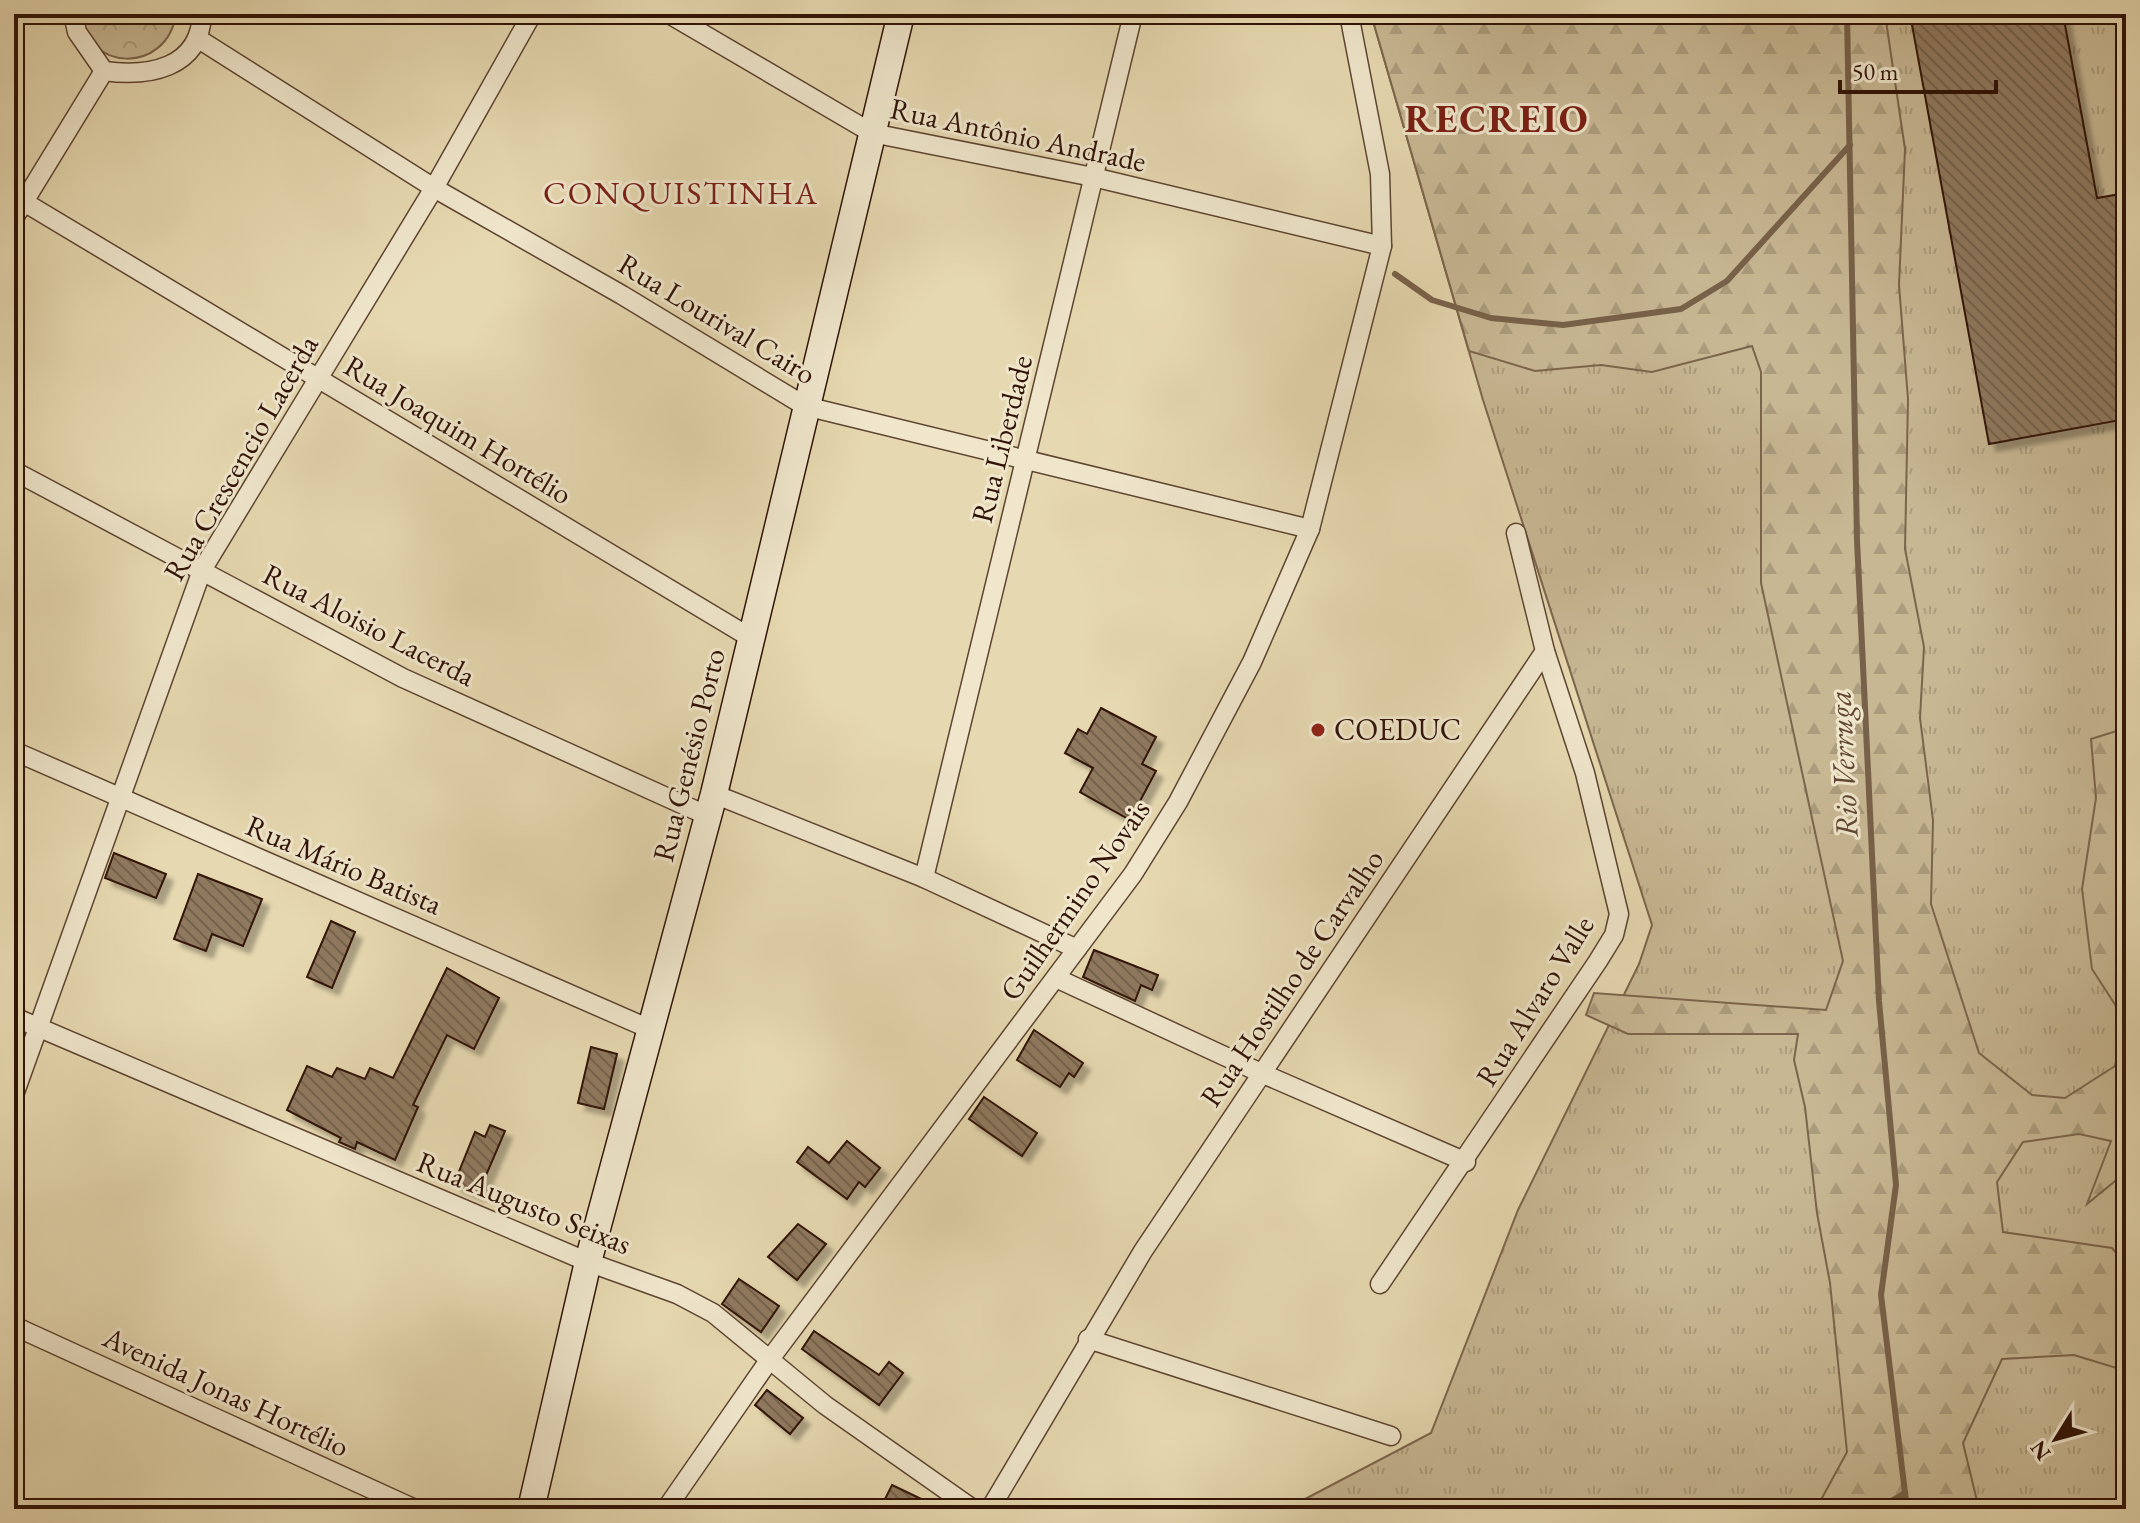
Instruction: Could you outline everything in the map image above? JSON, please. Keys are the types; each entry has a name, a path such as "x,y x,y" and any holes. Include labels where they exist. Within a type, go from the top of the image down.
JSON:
{"street":[{"path":"73,14 77,32 104,71"},
{"path":"104,71 152,73 177,62 197,38 202,14"},
{"name":"Rua Crescencio Lacerda","path":"14,1095 202,570 434,188 532,14"},
{"name":"Rua Antônio Andrade","path":"669,14 872,133 1093,177 1382,246"},
{"name":"Rua Genésio Porto","path":"531,1509 588,1262 710,804 901,14"},
{"name":"Rua Liberdade","path":"924,878 1133,14"},
{"name":"Guilhermino Novais","path":"666,1509 770,1359 1133,874 1178,802 1252,662 1310,529 1382,246 1380,174 1349,14"},
{"name":"Rua Lourival Cairo","path":"197,38 434,188 622,295 805,406 1310,529"},
{"path":"17,205 104,71"},
{"name":"Rua Joaquim Hortélio","path":"17,205 317,379 751,638"},
{"name":"Rua Aloisio Lacerda","path":"14,471 403,678 710,804 924,878 1077,949"},
{"name":"Rua Alvaro Valle","path":"1380,1284 1466,1162 1598,961 1618,924 1613,886 1585,773 1545,651 1516,533"},
{"name":"Rua Hostilho de Carvalho","path":"990,1509 1088,1339 1261,1073 1522,692 1545,651"},
{"name":"Rua Mário Batista","path":"14,751 652,1030"},
{"path":"1056,978 1261,1073 1466,1162"},
{"name":"Rua Augusto Seixas","path":"14,1017 588,1262 677,1294 713,1313 825,1405 973,1509"},
{"name":"Avenida Jonas Hortélio","path":"14,1326 415,1509"},
{"path":"1088,1339 1391,1436"}],"green space":[{"path":"83,14 176,14 169,34 158,48 143,56 126,59 110,56 97,47 87,33"},
{"path":"1371,14 2126,14 2126,1509 1286,1509 1431,1433 1518,1210 1639,964 1652,925 1483,400"},
{"path":"1371,14 1885,14 1905,149 1899,285 1908,399 1905,549 1924,647 1920,718 1933,820 1931,904 1979,1053 2032,1095 2065,1098 2115,1066 2125,1020 2092,969 2082,889 2096,798 2091,739 2126,728 2126,1172 2087,1204 2111,1141 2079,1134 2023,1142 1997,1182 2003,1232 2112,1248 2126,1265 2126,1371 2074,1355 2002,1359 1963,1443 1979,1509 1816,1509 1847,1452 1830,1283 1817,1213 1805,1107 1794,1060 1798,1034 1628,1034 1586,1015 1594,993 1826,1010 1843,961 1761,583 1761,372 1752,346 1652,372 1601,365 1535,371 1469,351"}],"building":[{"path":"1910,14 2063,14 2097,198 2126,193 2126,419 1989,444"},
{"path":"1101,708 1156,737 1142,764 1156,771 1130,820 1080,792 1093,768 1065,753 1078,729 1087,734"},
{"path":"114,853 166,874 156,898 105,878"},
{"path":"198,874 262,899 243,946 212,934 206,951 174,939"},
{"path":"331,921 355,932 332,988 307,977"},
{"path":"1094,950 1158,975 1152,990 1141,985 1135,1001 1083,977"},
{"path":"447,968 499,998 474,1049 447,1035 413,1105 418,1107 395,1160 357,1142 355,1149 339,1142 341,1138 287,1110 307,1066 332,1077 337,1068 365,1079 370,1068 393,1078"},
{"path":"1034,1030 1083,1063 1074,1077 1069,1073 1060,1087 1017,1060"},
{"path":"591,1047 617,1054 604,1109 578,1103"},
{"path":"984,1097 1037,1133 1022,1156 969,1119"},
{"path":"490,1125 505,1131 478,1194 454,1184 475,1132 485,1137"},
{"path":"847,1141 880,1168 865,1187 859,1182 847,1199 797,1162 808,1147 829,1163"},
{"path":"798,1224 826,1244 797,1280 768,1257"},
{"path":"739,1279 779,1306 761,1332 722,1304"},
{"path":"814,1331 879,1375 889,1362 903,1373 879,1405 802,1349"},
{"path":"767,1390 803,1418 790,1434 755,1405"},
{"path":"892,1485 942,1509 880,1509"}],"waterway":[{"name":"Rio Verruga","path":"1847,14 1857,540 1879,1001 1896,1185 1881,1295 1907,1509"},
{"path":"1395,274 1432,300 1491,318 1563,325 1681,309 1727,281 1850,145"},
{"path":"1878,1509 1905,1493"}],"place":[{"name":"COEDUC","path":"1318,730"}],"district":[{"name":"RECREIO","path":"1497,119"},
{"name":"CONQUISTINHA","path":"681,193"}]}
